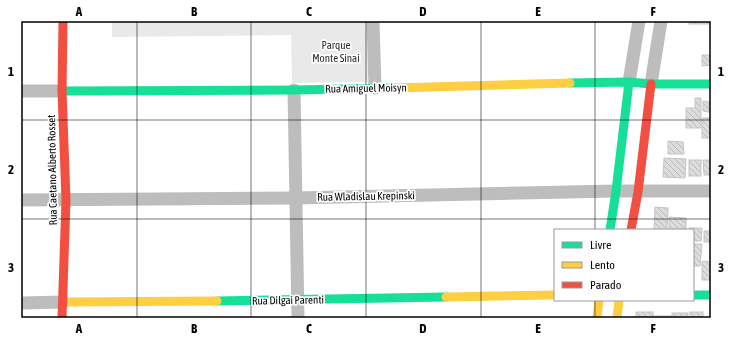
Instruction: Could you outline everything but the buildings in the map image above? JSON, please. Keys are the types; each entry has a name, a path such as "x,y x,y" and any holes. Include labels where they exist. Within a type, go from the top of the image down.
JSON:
{"street":[{"name":"Rua Caetano Alberto Rosset","path":"62,318 66,200 62,91 63,21"},
{"path":"373,21 375,88"},
{"path":"610,229 629,82 639,21"},
{"path":"631,229 638,192 651,84 661,21"},
{"name":"Rua Amiguel Moisyn","path":"21,91 294,90 629,82 651,84 711,84"},
{"path":"294,90 298,318"},
{"name":"Rua Wladislau Krepinski","path":"21,200 295,198 616,191 711,191"},
{"name":"Rua Dilgai Parenti","path":"21,302 298,300 554,295"},
{"path":"694,295 711,295"},
{"path":"597,318 599,301"},
{"path":"617,318 619,301"}],"green space":[{"name":"Parque Monte Sinai","path":"112,21 367,21 368,82 292,83 291,35 112,37"}],"traffic: fast":[{"path":"570,83 629,82 651,84 711,84"},
{"path":"610,229 629,82"},
{"path":"62,91 394,88"},
{"path":"694,295 711,295"},
{"path":"217,301 446,297"}],"traffic: slow":[{"path":"394,88 570,83"},
{"path":"446,297 554,295"},
{"path":"63,302 217,301"},
{"path":"597,318 599,301"},
{"path":"617,318 619,301"}],"traffic: jam":[{"path":"62,318 66,200 62,91 63,21"},
{"path":"631,229 638,192 651,84"}]}
